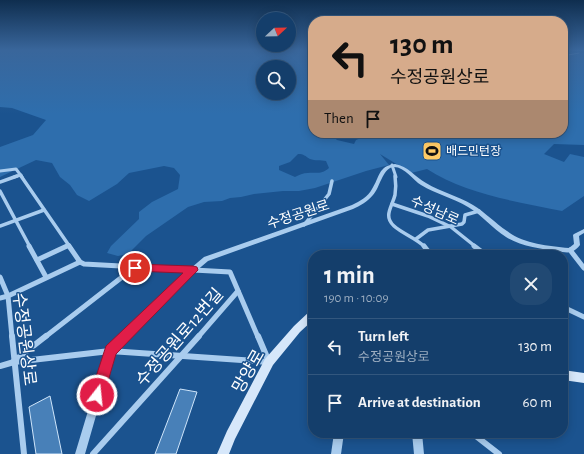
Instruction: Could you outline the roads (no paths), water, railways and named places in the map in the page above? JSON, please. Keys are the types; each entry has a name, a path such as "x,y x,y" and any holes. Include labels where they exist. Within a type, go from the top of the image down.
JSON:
{"main road":[{"name":"망양로","path":"223,454 231,435 269,362 297,329 308,319"},
{"path":"568,375 584,378"}],"street":[{"path":"428,250 422,242 395,226 389,219 388,210 392,204 397,180 392,165 399,166 417,180 461,200 479,211 508,235 553,250 570,250 577,244 576,235 584,231"},
{"name":"수정공원로","path":"80,454 110,350 193,270 206,259 351,208 368,199 375,190 380,175 386,168 392,165"},
{"path":"0,171 16,169 80,262 84,264 135,268 230,272 269,362 110,350 14,362 0,366"},
{"path":"0,182 21,175"},
{"path":"304,225 308,217 325,201 332,188 332,181"},
{"path":"0,191 46,277"},
{"name":"수성남로","path":"392,204 428,216 451,227 480,250"},
{"path":"0,226 44,210"},
{"path":"416,239 428,230 451,227 464,222 465,215 479,211"},
{"path":"37,260 69,245"},
{"path":"570,250 584,268"},
{"path":"0,298 8,296 80,262"},
{"path":"14,362 135,268"},
{"name":"수정공원상로","path":"0,277 8,296 24,454"},
{"name":"수정공원로12번길","path":"93,454 183,355 238,291"},
{"path":"568,309 584,317"},
{"path":"336,454 338,438"},
{"path":"418,438 418,454"},
{"path":"478,438 499,454"}],"place":[{"name":"배드민턴장","path":"432,151"}]}
